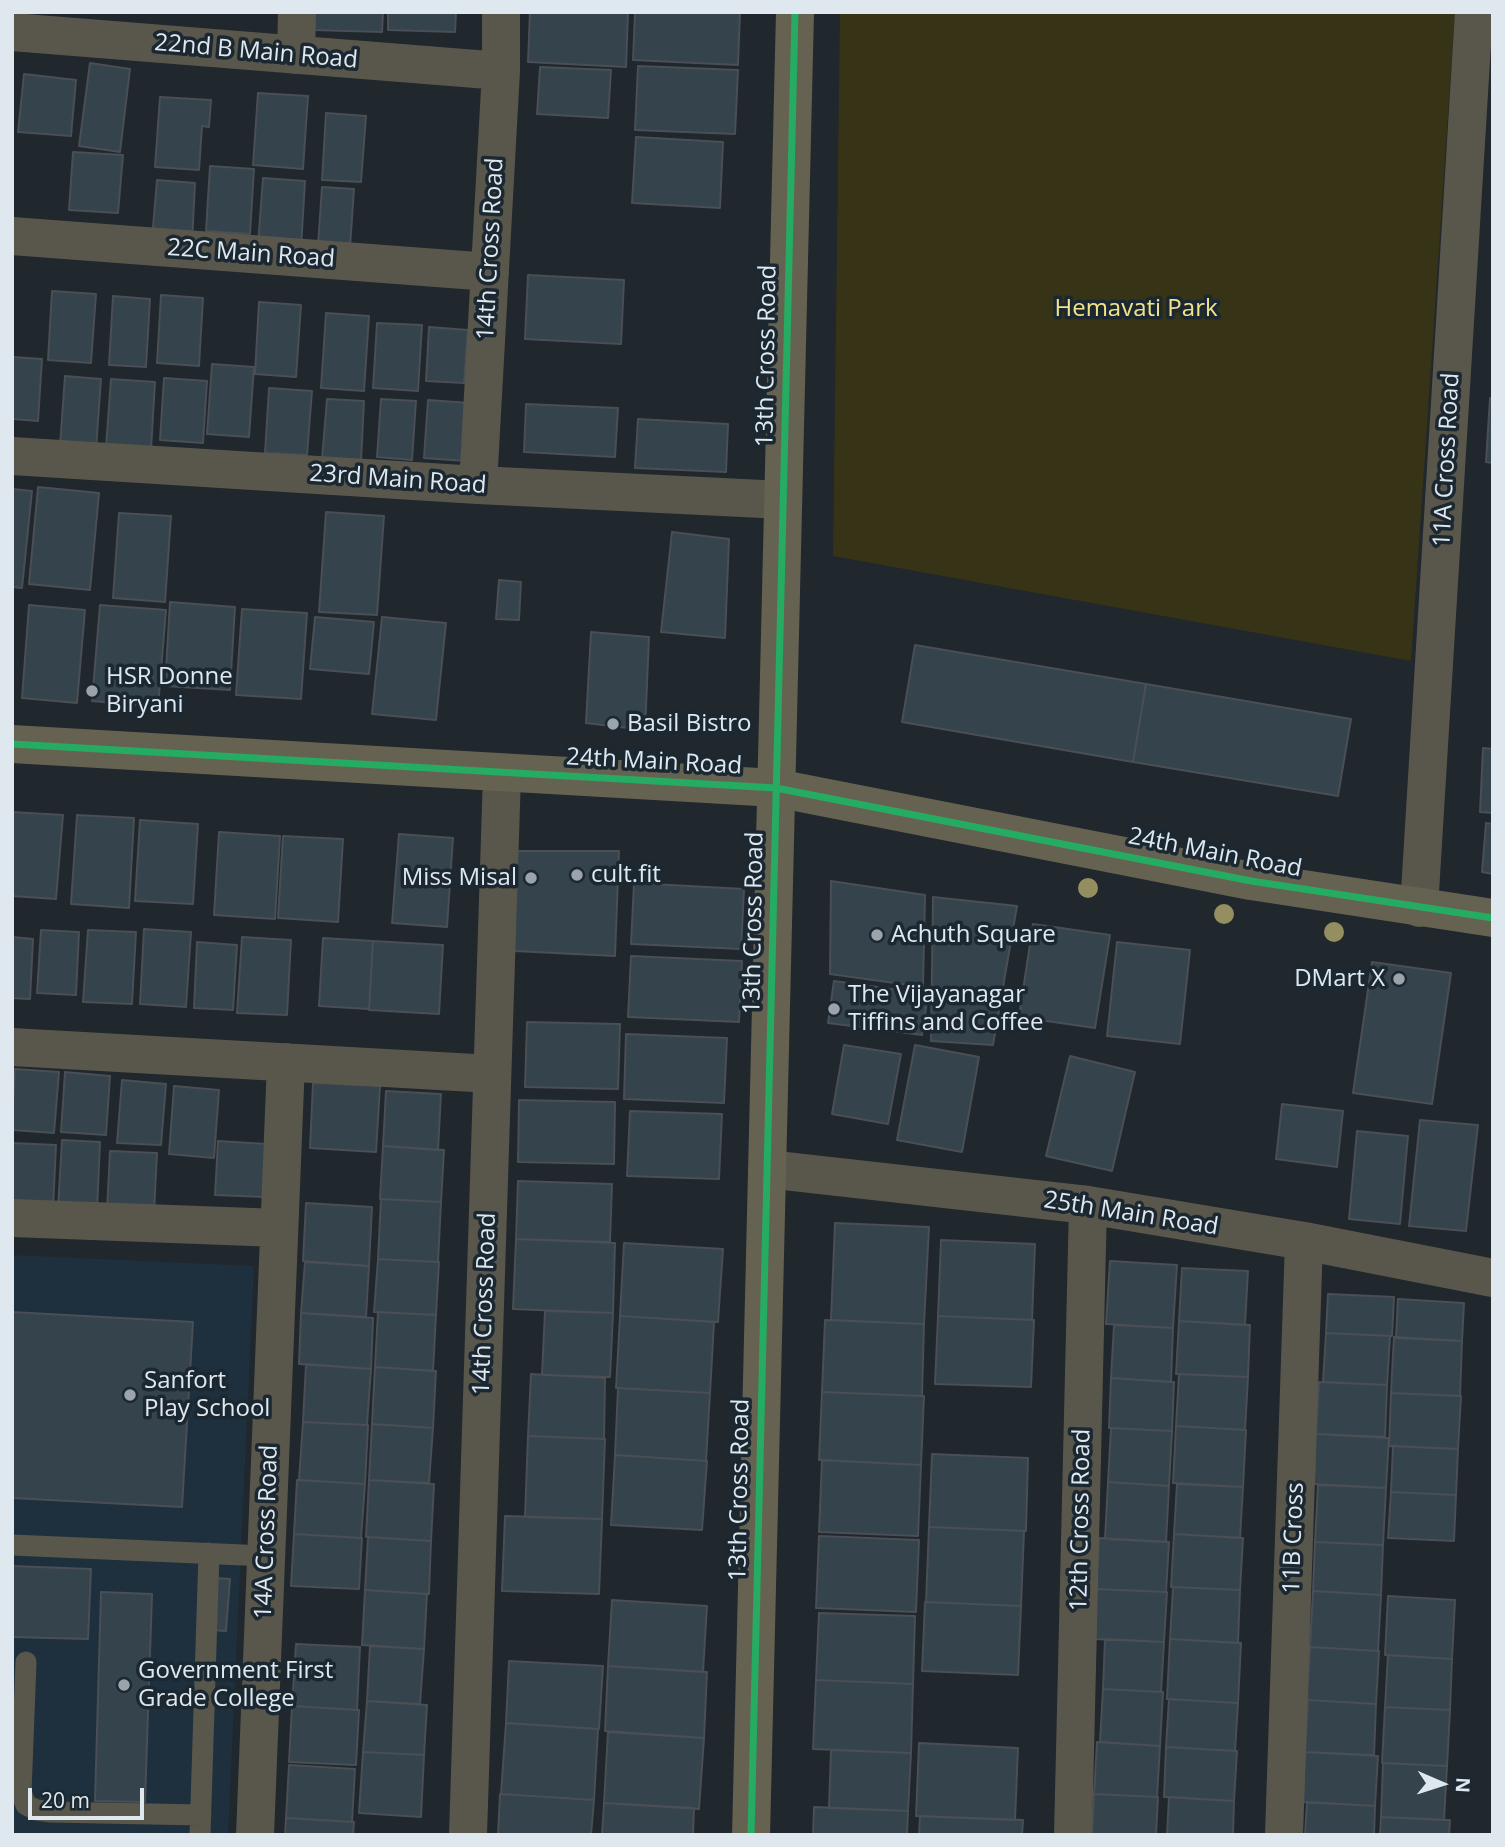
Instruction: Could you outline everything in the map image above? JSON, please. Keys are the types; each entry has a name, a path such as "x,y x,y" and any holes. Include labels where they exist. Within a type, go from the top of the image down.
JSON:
{"street":[{"path":"296,55 297,12"},
{"name":"14th Cross Road","path":"478,485 501,71 501,12"},
{"name":"13th Cross Road","path":"751,1835 795,12"},
{"name":"11A Cross Road","path":"1419,908 1474,12"},
{"name":"22nd B Main Road","path":"12,32 501,71"},
{"name":"22C Main Road","path":"12,236 490,272"},
{"name":"23rd Main Road","path":"12,456 478,485 783,500"},
{"name":"24th Main Road","path":"12,744 776,788 1251,881 1493,918"},
{"name":"14th Cross Road","path":"468,1835 502,774"},
{"path":"12,1047 492,1074"},
{"name":"14A Cross Road","path":"255,1835 286,1062"},
{"name":"25th Main Road","path":"767,1169 1088,1205 1304,1241 1493,1278"},
{"name":"12th Cross Road","path":"1073,1835 1088,1205"},
{"path":"12,1218 279,1228"},
{"name":"11B Cross","path":"1284,1835 1304,1241"}],"lane":[{"path":"12,1545 266,1556"},
{"path":"26,1662 21,1793 26,1805 51,1812 200,1825 209,1553"}],"shaded area":[{"path":"12,1255 254,1266 228,1835 12,1835"}],"green space":[{"name":"Hemavati Park","path":"840,12 1455,12 1411,661 833,556"}],"building":[{"path":"314,12 383,12 382,32 313,30"},
{"path":"388,12 456,12 455,32 388,30"},
{"path":"530,12 628,12 626,67 528,62"},
{"path":"635,12 740,12 738,65 633,60"},
{"path":"90,63 130,69 120,152 79,146"},
{"path":"638,66 738,70 735,134 635,130"},
{"path":"540,67 611,70 608,118 537,114"},
{"path":"24,74 76,80 71,136 18,132"},
{"path":"258,93 308,96 303,169 253,165"},
{"path":"160,97 211,100 209,127 202,126 199,170 155,167"},
{"path":"326,113 366,116 361,182 322,180"},
{"path":"636,137 723,142 720,208 632,203"},
{"path":"73,152 123,155 118,213 69,210"},
{"path":"210,166 254,169 250,234 206,231"},
{"path":"263,178 305,181 301,248 258,245"},
{"path":"157,180 195,183 192,242 152,239"},
{"path":"322,187 354,189 350,247 318,245"},
{"path":"528,275 624,280 621,344 525,339"},
{"path":"52,291 96,294 91,363 48,360"},
{"path":"161,295 203,298 199,366 157,363"},
{"path":"113,296 150,299 146,367 109,365"},
{"path":"259,302 301,305 296,377 255,374"},
{"path":"326,313 369,316 364,391 321,388"},
{"path":"377,323 422,325 418,391 373,388"},
{"path":"429,327 468,330 464,383 426,381"},
{"path":"12,357 42,359 38,421 12,419"},
{"path":"212,364 254,367 249,437 207,434"},
{"path":"65,376 101,379 96,449 60,446"},
{"path":"164,378 207,381 203,443 160,440"},
{"path":"111,379 155,382 151,450 106,447"},
{"path":"269,388 312,391 307,455 265,453"},
{"path":"1490,398 1493,398 1493,463 1486,462"},
{"path":"327,399 364,401 361,461 322,459"},
{"path":"381,399 416,401 412,460 377,457"},
{"path":"428,400 470,403 466,461 424,458"},
{"path":"526,404 618,408 615,457 524,452"},
{"path":"638,419 728,424 726,472 635,468"},
{"path":"38,487 99,493 90,590 29,584"},
{"path":"12,489 32,491 22,588 12,587"},
{"path":"326,512 384,516 377,615 319,612"},
{"path":"119,513 171,516 165,602 113,598"},
{"path":"672,532 729,539 725,638 661,632"},
{"path":"499,580 521,582 519,620 496,619"},
{"path":"170,602 235,607 230,690 165,686"},
{"path":"29,605 85,610 77,703 22,698"},
{"path":"100,605 166,610 158,707 92,701"},
{"path":"242,609 307,613 301,699 236,695"},
{"path":"315,617 374,622 369,674 310,669"},
{"path":"382,617 446,623 436,720 372,714"},
{"path":"591,632 649,637 645,730 586,723"},
{"path":"915,645 1146,684 1133,762 902,722"},
{"path":"1146,684 1351,719 1338,796 1133,762"},
{"path":"1483,748 1493,749 1493,813 1480,812"},
{"path":"12,812 63,815 56,899 12,896"},
{"path":"77,815 134,818 129,908 71,904"},
{"path":"140,820 198,824 193,904 135,901"},
{"path":"1486,823 1493,824 1493,874 1482,872"},
{"path":"219,832 280,836 275,919 214,915"},
{"path":"399,834 453,838 447,927 392,923"},
{"path":"283,836 343,839 338,922 278,918"},
{"path":"516,851 619,851 615,956 514,951"},
{"name":"Achuth Square","path":"831,881 925,895 923,987 830,974"},
{"path":"634,883 744,889 741,949 631,944"},
{"path":"933,897 1017,906 993,1045 931,1041"},
{"path":"1033,924 1110,935 1095,1028 1019,1017"},
{"path":"144,929 191,932 186,1007 140,1004"},
{"path":"41,930 79,932 76,995 37,993"},
{"path":"88,930 136,932 132,1004 83,1002"},
{"path":"12,937 33,939 30,999 12,998"},
{"path":"242,937 291,940 287,1015 237,1013"},
{"path":"323,938 373,941 369,1009 319,1006"},
{"path":"373,941 443,945 439,1014 369,1010"},
{"path":"197,942 237,945 233,1010 194,1008"},
{"path":"1117,942 1190,950 1180,1044 1107,1036"},
{"path":"631,956 742,961 739,1022 628,1017"},
{"path":"1372,962 1451,973 1432,1104 1353,1093"},
{"path":"834,981 928,994 922,1035 828,1023"},
{"path":"527,1022 620,1024 618,1089 525,1087"},
{"path":"626,1034 727,1038 724,1103 624,1099"},
{"path":"844,1045 901,1054 888,1124 832,1114"},
{"path":"915,1045 979,1057 962,1152 897,1140"},
{"path":"1070,1056 1135,1072 1112,1171 1046,1156"},
{"path":"15,1069 59,1072 54,1133 12,1130"},
{"path":"65,1072 110,1076 106,1135 61,1132"},
{"path":"122,1080 166,1084 161,1145 117,1143"},
{"path":"313,1083 380,1086 376,1152 310,1148"},
{"path":"174,1086 219,1090 214,1158 169,1154"},
{"path":"386,1091 441,1094 438,1150 383,1146"},
{"path":"519,1100 615,1102 614,1164 518,1162"},
{"path":"1282,1104 1343,1111 1337,1167 1276,1159"},
{"path":"630,1111 722,1114 719,1179 627,1176"},
{"path":"1420,1120 1478,1125 1466,1231 1409,1226"},
{"path":"1357,1131 1408,1136 1400,1224 1349,1219"},
{"path":"62,1140 100,1142 97,1211 58,1209"},
{"path":"218,1141 267,1144 264,1197 215,1195"},
{"path":"12,1143 56,1145 53,1210 12,1209"},
{"path":"383,1146 444,1150 441,1202 380,1199"},
{"path":"110,1151 157,1153 154,1212 107,1210"},
{"path":"518,1181 612,1184 610,1242 516,1239"},
{"path":"381,1199 441,1202 438,1262 378,1259"},
{"path":"306,1203 372,1207 369,1266 303,1261"},
{"path":"835,1223 929,1227 924,1324 831,1320"},
{"path":"516,1239 615,1243 613,1313 513,1309"},
{"path":"941,1240 1035,1244 1032,1320 938,1316"},
{"path":"624,1243 723,1249 718,1322 620,1316"},
{"path":"378,1259 439,1262 436,1315 374,1312"},
{"path":"1110,1261 1177,1265 1173,1328 1106,1324"},
{"path":"305,1262 369,1266 366,1317 301,1313"},
{"path":"1182,1268 1248,1271 1245,1325 1179,1321"},
{"path":"1328,1294 1394,1297 1392,1336 1326,1333"},
{"path":"1398,1299 1464,1303 1462,1341 1396,1338"},
{"path":"545,1311 613,1313 610,1377 542,1375"},
{"path":"12,1312 193,1322 182,1507 12,1498"},
{"path":"378,1312 436,1315 433,1371 375,1367"},
{"path":"301,1313 373,1318 371,1369 299,1364"},
{"path":"620,1316 714,1322 710,1393 616,1388"},
{"path":"938,1316 1034,1320 1031,1387 935,1384"},
{"path":"825,1320 924,1324 922,1396 822,1392"},
{"path":"1179,1321 1250,1325 1248,1377 1176,1374"},
{"path":"1114,1325 1173,1328 1171,1382 1111,1378"},
{"path":"1326,1333 1390,1336 1387,1385 1323,1382"},
{"path":"1394,1337 1462,1341 1460,1396 1391,1393"},
{"path":"306,1364 371,1369 367,1425 303,1422"},
{"path":"375,1367 436,1371 433,1428 372,1424"},
{"path":"531,1374 605,1378 604,1439 528,1436"},
{"path":"1179,1374 1248,1377 1245,1430 1176,1426"},
{"path":"1111,1378 1174,1382 1172,1431 1109,1428"},
{"path":"1319,1382 1387,1385 1385,1437 1316,1434"},
{"path":"618,1388 710,1393 706,1461 615,1455"},
{"path":"822,1392 924,1396 921,1465 819,1460"},
{"path":"1391,1393 1461,1396 1458,1449 1389,1446"},
{"path":"303,1422 368,1425 365,1484 299,1480"},
{"path":"372,1424 433,1428 429,1483 369,1480"},
{"path":"1176,1426 1246,1430 1243,1487 1173,1483"},
{"path":"1111,1428 1172,1431 1169,1486 1108,1482"},
{"path":"1316,1434 1389,1438 1386,1488 1314,1484"},
{"path":"528,1436 605,1439 602,1519 525,1517"},
{"path":"1393,1446 1458,1449 1456,1495 1391,1492"},
{"path":"932,1454 1028,1458 1026,1531 929,1527"},
{"path":"615,1455 707,1461 702,1530 611,1525"},
{"path":"822,1460 921,1465 918,1536 819,1532"},
{"path":"297,1480 365,1484 361,1538 294,1534"},
{"path":"369,1480 434,1484 431,1541 366,1537"},
{"path":"1108,1482 1169,1486 1166,1542 1105,1539"},
{"path":"1177,1484 1243,1487 1240,1538 1174,1534"},
{"path":"1318,1485 1386,1488 1383,1545 1315,1542"},
{"path":"1391,1492 1456,1495 1454,1541 1388,1538"},
{"path":"505,1516 602,1519 599,1594 502,1591"},
{"path":"929,1527 1024,1531 1021,1606 926,1602"},
{"path":"294,1534 362,1538 359,1589 291,1586"},
{"path":"1174,1534 1243,1538 1240,1590 1171,1587"},
{"path":"819,1536 919,1540 916,1612 816,1608"},
{"path":"368,1537 431,1541 429,1594 365,1590"},
{"path":"1099,1538 1169,1542 1166,1592 1096,1589"},
{"path":"1315,1542 1383,1545 1381,1595 1313,1591"},
{"path":"12,1566 91,1569 88,1639 12,1637"},
{"path":"215,1578 230,1579 226,1631 212,1630"},
{"path":"1173,1587 1240,1590 1238,1643 1170,1639"},
{"path":"1096,1589 1167,1592 1164,1642 1094,1639"},
{"path":"365,1590 427,1594 424,1649 362,1645"},
{"path":"1313,1591 1381,1595 1378,1651 1310,1647"},
{"path":"101,1592 152,1594 145,1802 95,1801"},
{"path":"1388,1596 1455,1600 1452,1659 1385,1655"},
{"path":"612,1600 707,1606 703,1672 608,1666"},
{"path":"925,1602 1021,1606 1018,1675 922,1671"},
{"path":"819,1613 915,1616 913,1684 816,1680"},
{"path":"1105,1639 1164,1642 1161,1692 1103,1689"},
{"path":"1170,1639 1241,1643 1238,1703 1167,1699"},
{"path":"296,1644 360,1647 357,1710 292,1706"},
{"path":"370,1646 424,1649 420,1704 367,1701"},
{"path":"1310,1647 1379,1651 1376,1704 1307,1700"},
{"path":"1388,1655 1452,1659 1450,1710 1385,1707"},
{"path":"509,1661 603,1666 599,1729 506,1723"},
{"path":"608,1666 707,1672 704,1738 605,1731"},
{"path":"816,1680 913,1684 911,1753 813,1749"},
{"path":"1103,1689 1163,1692 1160,1746 1100,1742"},
{"path":"1169,1699 1238,1703 1235,1751 1166,1747"},
{"path":"1308,1700 1376,1704 1374,1755 1305,1752"},
{"path":"367,1701 427,1705 424,1755 363,1752"},
{"path":"292,1706 359,1710 356,1765 289,1762"},
{"path":"1385,1707 1450,1710 1447,1766 1382,1763"},
{"path":"506,1723 598,1729 594,1800 501,1794"},
{"path":"608,1732 704,1738 699,1809 604,1803"},
{"path":"1097,1742 1160,1746 1157,1797 1094,1794"},
{"path":"919,1743 1018,1748 1015,1820 916,1816"},
{"path":"1166,1747 1237,1751 1234,1801 1164,1797"},
{"path":"831,1750 911,1753 908,1811 829,1808"},
{"path":"363,1752 424,1755 421,1817 359,1813"},
{"path":"1305,1752 1378,1756 1375,1806 1303,1802"},
{"path":"1383,1763 1447,1766 1444,1820 1381,1817"},
{"path":"289,1765 355,1769 352,1822 286,1818"},
{"path":"500,1794 594,1800 591,1835 498,1835"},
{"path":"1094,1794 1158,1797 1156,1835 1092,1835"},
{"path":"1169,1797 1234,1801 1233,1835 1167,1835"},
{"path":"1307,1802 1375,1806 1374,1835 1305,1835"},
{"path":"604,1803 694,1808 693,1835 602,1835"},
{"path":"814,1807 908,1811 907,1835 813,1835"},
{"path":"920,1816 1023,1820 1022,1835 919,1835"},
{"path":"1381,1817 1450,1820 1449,1835 1380,1835"},
{"path":"286,1818 354,1822 353,1835 285,1835"}],"cycle path":[{"path":"751,1835 795,12"},
{"path":"12,744 776,788 1251,881 1493,918"}],"place":[{"name":"HSR Donne Biryani","path":"92,691"},
{"name":"Basil Bistro","path":"613,724"},
{"name":"cult.fit","path":"577,875"},
{"name":"Miss Misal","path":"531,878"},
{"name":"Achuth Square","path":"877,935"},
{"name":"DMart X","path":"1399,979"},
{"name":"The Vijayanagar Tiffins and Coffee","path":"834,1009"},
{"name":"Sanfort Play School","path":"130,1395"},
{"name":"Government First Grade College","path":"124,1685"}]}
